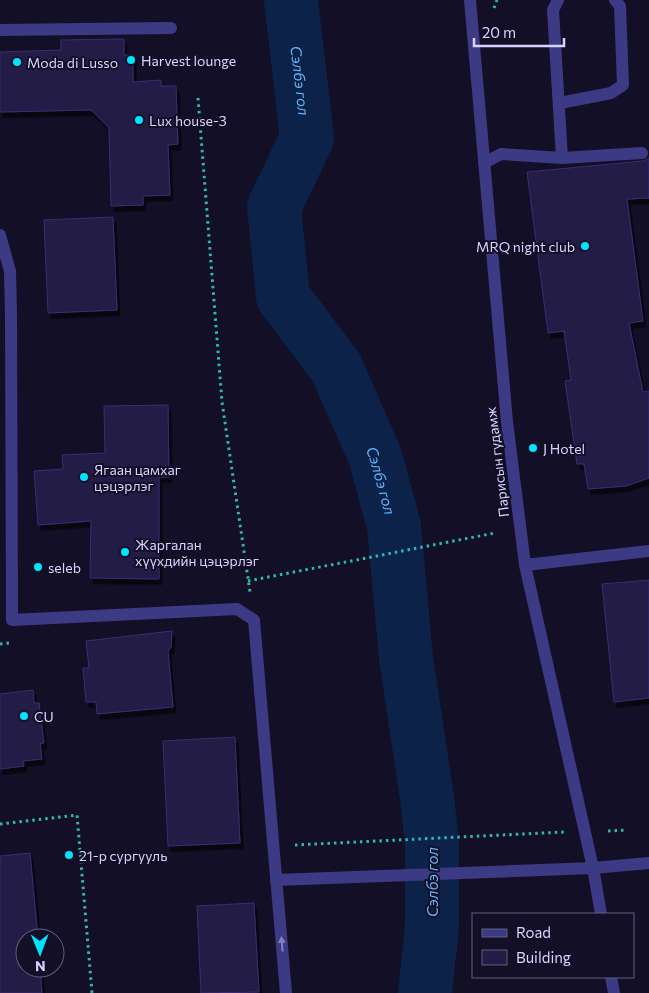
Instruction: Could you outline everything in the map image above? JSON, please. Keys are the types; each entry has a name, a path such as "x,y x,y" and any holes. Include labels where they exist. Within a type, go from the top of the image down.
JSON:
{"street":[{"name":"Парисын гудамж","path":"470,0 506,422 525,565 601,913"},
{"path":"558,0 553,10 562,158"},
{"path":"560,103 611,93 623,85 620,6 615,0"},
{"path":"0,30 171,28"},
{"path":"484,163 501,154 562,158 642,153"},
{"path":"0,235 10,271 11,316 6,621 237,609 254,620 286,993"},
{"path":"525,565 649,551"},
{"path":"276,880 592,868 649,863"},
{"path":"612,978 614,993"}],"path":[{"path":"493,10 497,0"},
{"path":"198,98 222,402 254,620"},
{"path":"248,581 495,533"},
{"path":"0,644 17,642"},
{"path":"0,824 77,815 92,993"},
{"path":"274,846 627,830"}],"building":[{"name":"Lux house-3","path":"124,39 124,55 133,55 133,82 161,80 161,86 176,86 178,144 168,145 170,195 143,196 143,205 111,206 109,128 91,110 0,112 0,52 61,50 61,40"},
{"path":"649,158 649,198 627,199 643,321 629,323 643,392 649,391 649,478 626,486 588,489 584,464 577,464 565,381 571,380 564,331 548,333 527,172 643,161"},
{"path":"113,217 117,310 48,313 44,220"},
{"path":"168,405 169,477 159,477 159,579 90,578 91,521 38,525 34,471 63,469 62,455 105,453 104,406"},
{"path":"649,580 649,698 614,702 602,584"},
{"path":"172,631 171,647 168,651 173,707 97,714 96,702 86,702 83,668 89,668 86,641"},
{"path":"33,690 34,703 39,703 44,743 40,744 42,759 23,761 24,766 0,769 0,694"},
{"path":"235,737 240,843 168,846 163,741"},
{"path":"30,853 37,928 15,928 15,978 41,978 42,993 0,993 0,856"},
{"path":"254,903 259,992 201,993 197,906"}],"waterway":[{"name":"Сэлбэ гол","path":"291,0 307,138 274,207 283,297 336,367 375,456 394,526 406,658 432,843 432,927 425,993"}],"place":[{"name":"Harvest lounge","path":"131,60"},
{"name":"Moda di Lusso","path":"17,62"},
{"name":"Lux house-3","path":"139,120"},
{"name":"MRQ night club","path":"585,246"},
{"name":"J Hotel","path":"533,448"},
{"name":"Ягаан цамхаг цэцэрлэг","path":"84,477"},
{"name":"Жаргалан хүүхдийн цэцэрлэг","path":"125,552"},
{"name":"seleb","path":"38,567"},
{"name":"CU","path":"24,716"},
{"name":"21-р сургууль","path":"69,855"}]}
